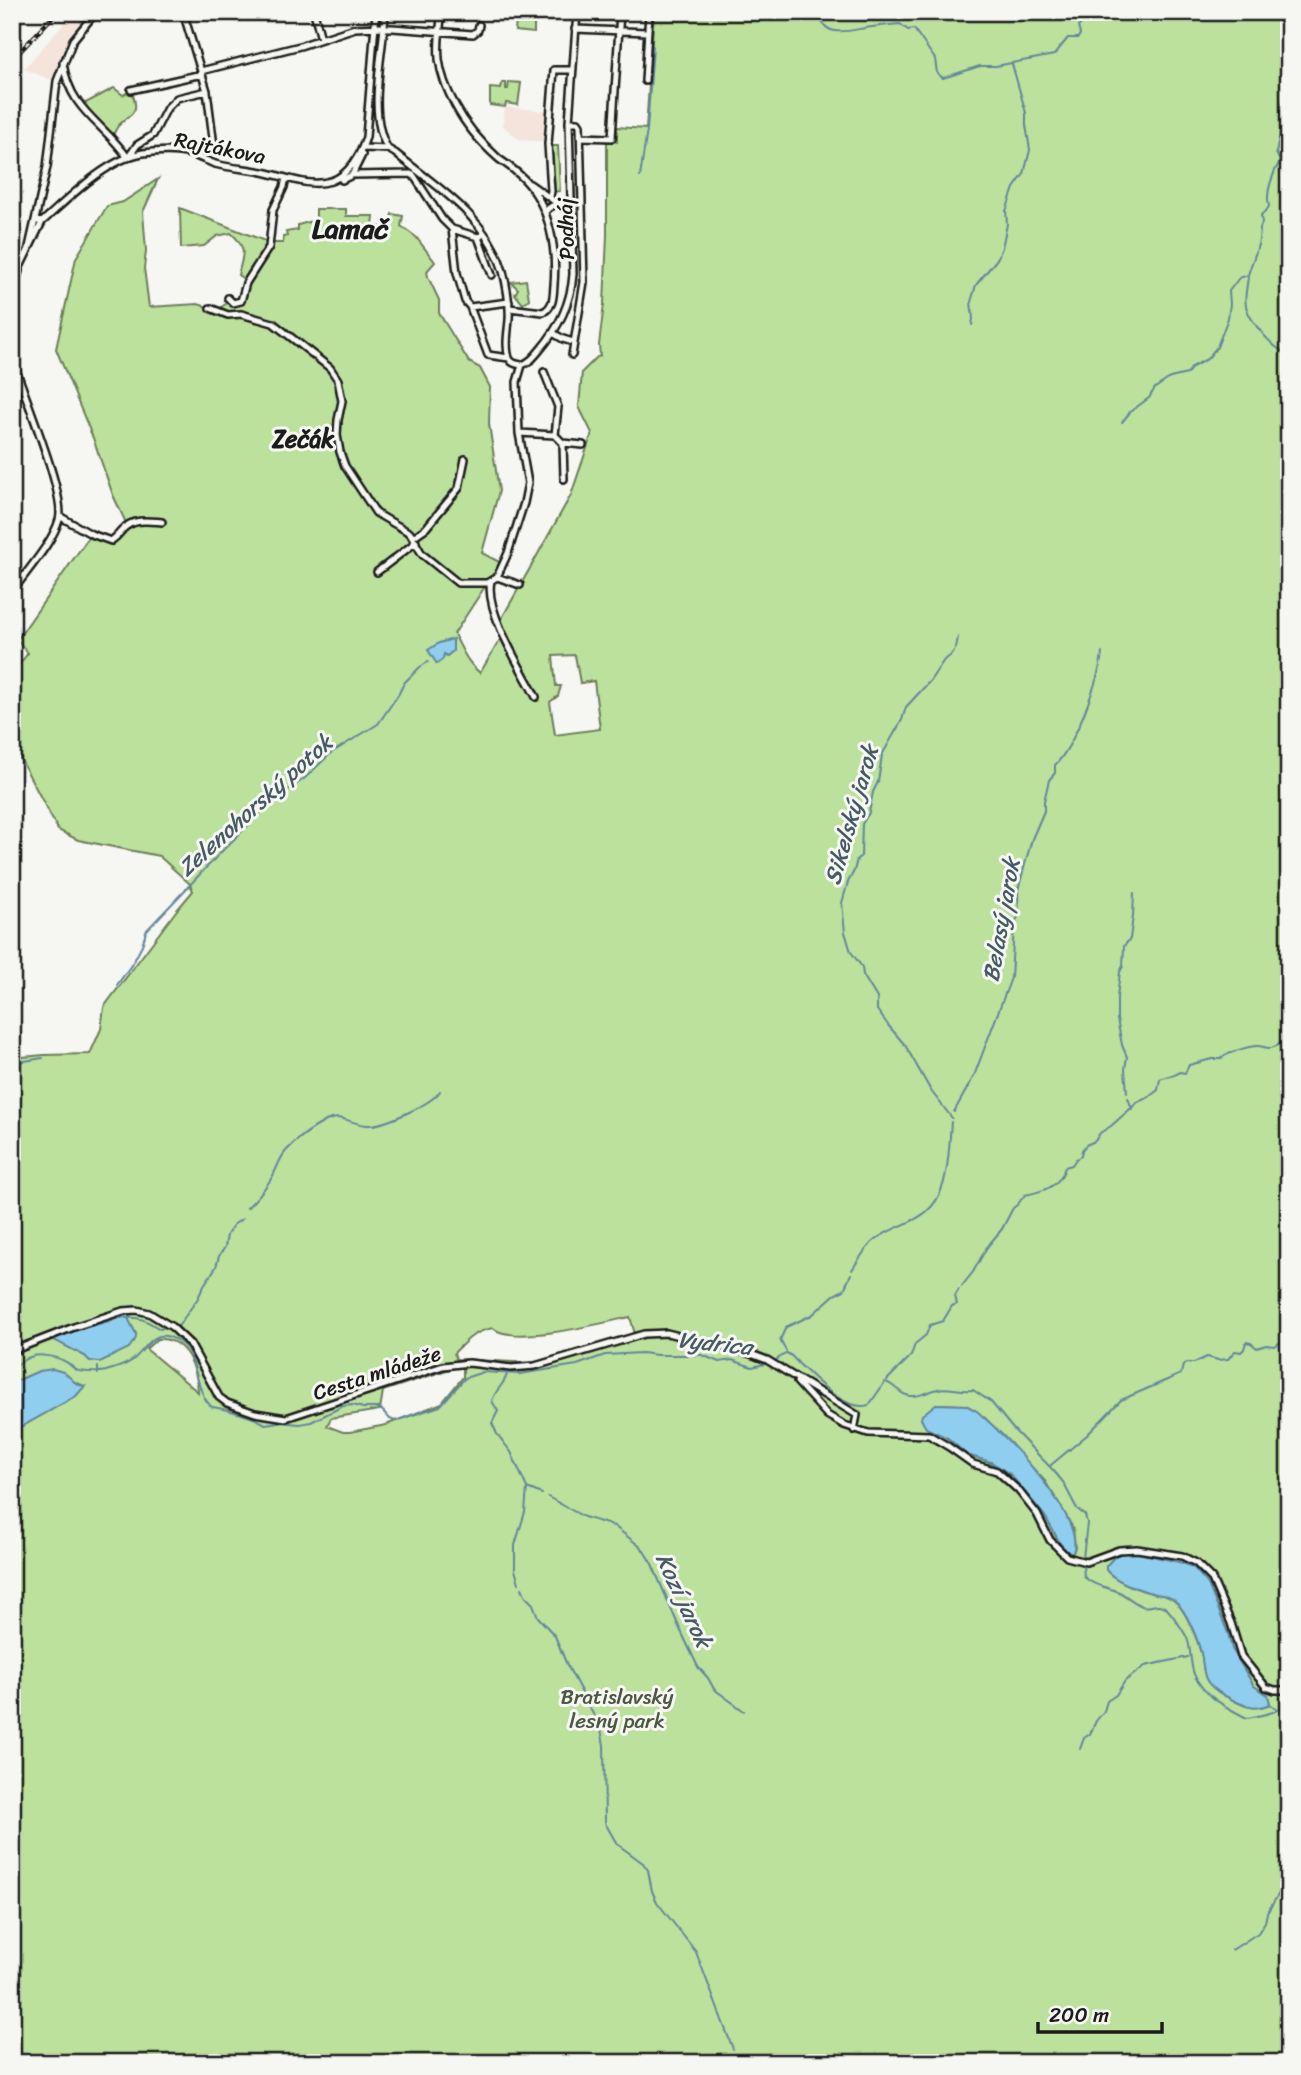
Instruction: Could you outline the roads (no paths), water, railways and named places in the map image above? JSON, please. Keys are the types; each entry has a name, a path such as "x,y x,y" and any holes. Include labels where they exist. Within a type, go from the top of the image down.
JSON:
{"street":[{"path":"183,12 207,92 214,146"},
{"path":"314,12 321,39"},
{"path":"352,175 361,157 366,137 376,12"},
{"path":"209,308 228,315 241,314 273,323 327,365 338,380 342,401 337,426 338,445 345,466 376,513 406,529 428,560 458,583 491,581 497,577 508,553 528,489 519,433 517,382 522,365 514,364 509,358 509,305 502,269 471,216 457,201 416,174 388,149 382,139 377,99 384,12"},
{"path":"442,12 438,56 440,73 466,124 481,142 527,182 557,203"},
{"name":"Podháj","path":"522,365 531,360 554,333 572,290 569,122 577,12"},
{"path":"569,122 578,122 580,137 612,138 620,12"},
{"path":"645,81 649,12"},
{"path":"12,298 20,267 39,221 55,90 63,61 73,40 94,14"},
{"path":"131,90 202,73 355,28 473,34 478,30 478,25"},
{"path":"575,29 647,32"},
{"path":"63,61 68,87 76,102 119,145 128,158 137,145 153,135 167,108 177,98 207,92"},
{"path":"550,197 548,144 554,70 572,70"},
{"path":"366,137 382,139"},
{"name":"Podháj","path":"572,355 584,282 580,137"},
{"path":"362,150 388,149"},
{"name":"Rajtákova","path":"39,221 91,180 140,154 177,152 220,165 301,182 331,181 346,171 362,150"},
{"path":"342,180 352,175 416,174"},
{"path":"416,174 442,219 452,229 481,235"},
{"path":"217,310 229,300 237,303 242,299 246,283 266,254 271,237 273,209 286,178"},
{"path":"284,187 301,182"},
{"path":"470,307 509,305 543,312 552,303 554,257 549,223 527,182"},
{"path":"545,212 557,203 570,202"},
{"path":"452,229 457,273 464,301 470,307 488,355 509,358"},
{"path":"481,235 492,275"},
{"path":"12,270 20,267"},
{"path":"554,333 573,342"},
{"path":"12,357 57,487 61,517 52,536 12,592"},
{"path":"544,372 558,407 555,435"},
{"path":"519,433 555,435 562,443 564,479"},
{"path":"562,443 583,445"},
{"path":"377,572 426,528 460,488 465,459"},
{"path":"61,517 104,540 115,539 127,525 134,522 162,522"},
{"path":"497,577 520,585"},
{"path":"491,581 489,596 494,612 537,697"},
{"name":"Cesta mládeže","path":"12,1351 74,1326 123,1311 137,1310 149,1313 172,1327 190,1344 219,1397 227,1403 255,1413 286,1419 443,1366 469,1363 510,1368 535,1366 653,1333 667,1334 751,1354 770,1362 857,1415 854,1430"},
{"name":"Cesta mládeže","path":"793,1377 836,1422 854,1430 879,1435 929,1436 973,1464 997,1471 1018,1490 1055,1547 1067,1558 1083,1562 1129,1549 1182,1556 1196,1563 1212,1579 1231,1623 1241,1656 1266,1688 1289,1690"}],"water":[{"path":"453,639 453,651 447,656 444,654 437,664 428,650"},
{"path":"128,1318 136,1338 129,1348 100,1362 90,1361 52,1339 76,1330"},
{"path":"53,1369 85,1386 76,1396 12,1432 12,1383 39,1371"},
{"path":"936,1404 966,1405 977,1411 1023,1456 1067,1518 1074,1537 1073,1553 1069,1553 1061,1545 1045,1516 1010,1474 991,1462 967,1455 948,1438 926,1428 921,1419 922,1415"},
{"path":"1130,1551 1194,1568 1208,1584 1232,1649 1254,1686 1268,1695 1270,1704 1248,1707 1227,1697 1208,1683 1195,1635 1179,1605 1168,1597 1126,1584 1106,1570 1106,1566 1116,1555"}],"waterway":[{"path":"819,12 821,21 831,30 851,31 900,24 908,30 914,29 935,59 937,73 943,78 980,66 996,66 1054,55 1068,38 1078,38 1078,27 1093,12"},
{"path":"1122,422 1131,411 1149,398 1155,388 1170,378 1187,374 1192,367 1207,359 1217,347 1228,318 1229,291 1239,278 1248,275 1258,244 1261,215 1269,206 1269,189 1280,161 1276,153 1286,92 1284,75 1287,49 1278,21 1265,12"},
{"path":"640,177 647,130 653,46"},
{"path":"972,325 971,302 976,285 997,259 1002,248 1007,224 1006,211 1014,188 1024,174 1030,150 1026,113 1012,64"},
{"path":"1248,277 1245,299 1248,312 1270,341 1289,354"},
{"name":"Sikelský jarok","path":"952,1118 931,1091 905,1045 877,1010 877,998 863,975 862,967 851,952 845,932 842,903 857,859 861,856 862,824 869,813 878,782 882,755 902,720 906,707 956,648 958,637"},
{"name":"Belasý jarok","path":"954,1112 974,1076 1011,978 1014,925 1019,915 1018,890 1032,839 1044,811 1049,780 1055,773 1055,765 1070,744 1084,712 1102,653"},
{"name":"Zelenohorský potok","path":"117,985 138,953 146,931 223,850 273,801 305,778 331,753 378,724 404,683 428,662"},
{"path":"1127,1093 1127,1057 1117,1019 1117,997 1124,946 1130,939 1134,893"},
{"path":"962,1286 1002,1229 1013,1208 1025,1195 1045,1190 1055,1184 1065,1167 1072,1165 1081,1156 1086,1145 1095,1141 1100,1133 1138,1102 1158,1090 1160,1079 1180,1072 1185,1073 1189,1065 1220,1059 1249,1047 1272,1048 1289,1038"},
{"name":"Zelenohorský potok","path":"12,1063 43,1058"},
{"path":"247,1208 268,1183 284,1153 316,1127 337,1118 368,1125 384,1122 418,1108 440,1091"},
{"path":"1128,1098 1132,1109"},
{"name":"Sikelský jarok","path":"852,1270 875,1240 920,1217 938,1198 945,1178 951,1122"},
{"path":"177,1328 216,1267 227,1235 233,1225 242,1219"},
{"name":"Sikelský jarok","path":"786,1351 780,1340 786,1327 812,1315 834,1295 844,1290 851,1274"},
{"path":"887,1380 911,1356 915,1344 926,1335 930,1325 943,1321 952,1306 957,1304 955,1296 959,1289"},
{"path":"128,1318 141,1319 163,1328"},
{"name":"Vydrica","path":"12,1369 25,1359 38,1355 62,1360 79,1371 106,1371 128,1363 153,1339 170,1337 185,1347 190,1355 202,1392 212,1407 265,1424 300,1424 311,1422 343,1406 353,1405 380,1408 395,1421 440,1406 465,1378 483,1372 520,1374 577,1365 605,1355 702,1355 719,1362 732,1360 752,1367 769,1363"},
{"path":"1051,1465 1087,1435 1121,1400 1181,1374 1183,1365 1207,1357 1228,1359 1235,1351 1241,1352 1246,1342 1257,1348 1275,1346 1289,1340"},
{"name":"Vydrica","path":"774,1361 787,1353 831,1393 850,1404 860,1406 869,1405 885,1382 910,1396 942,1388 973,1390 991,1402 1053,1470 1063,1482 1077,1509 1085,1515 1087,1523 1083,1558"},
{"name":"Vydrica","path":"98,1367 98,1374"},
{"path":"507,1374 492,1401 498,1411 492,1423 511,1452 527,1488 525,1512 515,1545 515,1570 519,1583"},
{"name":"Kozí jarok","path":"527,1488 542,1494"},
{"name":"Kozí jarok","path":"548,1497 584,1517 614,1526 642,1548 652,1564 698,1667 714,1689 744,1711"},
{"name":"Vydrica","path":"1083,1564 1084,1577 1093,1583 1119,1592 1142,1606 1160,1605 1167,1609 1187,1638 1193,1670 1198,1682 1209,1695 1247,1718 1274,1712 1289,1702"},
{"path":"522,1588 538,1617 555,1636 567,1665 601,1729 604,1745 605,1823 617,1844 643,1863 648,1870 657,1902 696,1952 733,2049"},
{"path":"1080,1749 1084,1738 1090,1734 1104,1711 1107,1701 1116,1695 1125,1681 1145,1666 1188,1657"},
{"name":"Vydrica","path":"1270,1704 1277,1709"},
{"path":"1232,1950 1258,1933 1289,1873"}],"railway":[{"path":"12,60 57,12"}],"district":[{"name":"Lamač","path":"350,228"},
{"name":"Zečák","path":"303,439"}],"park label":[{"name":"Bratislavský lesný park","path":"617,1709"}]}
